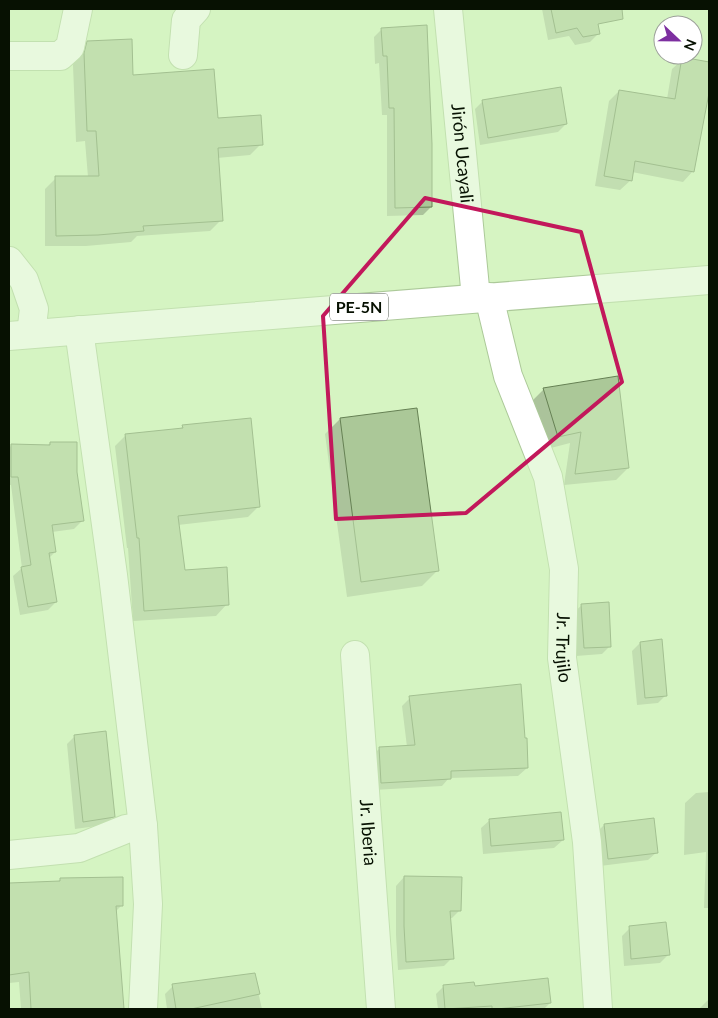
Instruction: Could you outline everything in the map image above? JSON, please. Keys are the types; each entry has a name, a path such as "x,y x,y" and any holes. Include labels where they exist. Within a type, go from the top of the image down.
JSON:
{"main road":[{"path":"9,56 60,56 70,48 78,9"},
{"path":"182,55 186,20 196,9"},
{"name":"Jirón Ucayali","path":"448,9 483,297"},
{"path":"9,261 24,280 34,309 20,335"},
{"name":"PE-5N","path":"20,335 709,280"},
{"name":"Jr. Trujilo","path":"483,297 508,376 548,477 564,569 562,658 587,842 598,1009"},
{"path":"79,330 113,575 143,826 148,904 143,1009"},
{"name":"Jr. Iberia","path":"355,654 381,1009"},
{"path":"9,855 79,848 126,829 143,826"}],"highlighted area":[{"path":"425,198 581,232 622,382 466,513 336,519 323,316"}],"building":[{"path":"551,9 622,9 623,19 598,24 600,34 583,37 577,28 556,33"},
{"path":"427,25 432,144 432,207 395,208 394,108 389,108 387,56 383,56 381,28"},
{"path":"132,39 133,75 214,69 218,118 261,115 263,145 218,148 223,221 143,226 144,231 56,236 55,176 99,176 96,131 87,131 84,53 87,41"},
{"path":"703,61 709,62 709,93 694,172 635,161 632,181 604,176 619,90 675,99 681,65 703,65"},
{"path":"561,87 567,124 488,138 482,100"},
{"path":"618,376 629,468 575,474 581,432 558,437 543,388"},
{"path":"417,408 439,571 361,582 340,418"},
{"path":"251,418 260,507 178,516 185,570 227,567 229,605 144,611 139,538 137,538 125,434 183,428 182,425"},
{"path":"50,442 77,442 77,472 84,521 52,525 56,552 49,553 57,602 28,607 21,567 31,565 18,477 11,477 11,444 50,445"},
{"path":"609,602 611,647 584,648 581,604"},
{"path":"662,639 667,696 645,698 640,642"},
{"path":"521,684 528,768 451,771 451,779 381,783 379,747 415,745 409,696"},
{"path":"106,731 115,817 83,822 74,735"},
{"path":"561,812 564,840 491,846 489,819"},
{"path":"654,818 658,853 608,859 604,824"},
{"path":"404,876 462,877 461,911 450,911 454,959 406,962"},
{"path":"123,877 123,906 116,906 124,1009 31,1009 29,972 9,975 9,883 60,881 60,878"},
{"path":"666,922 670,955 631,959 629,926"},
{"path":"255,973 260,994 191,1009 176,1009 172,984"},
{"path":"548,978 551,1003 497,1009 492,1009 492,1006 445,1009 443,985 474,982 475,986"}]}
